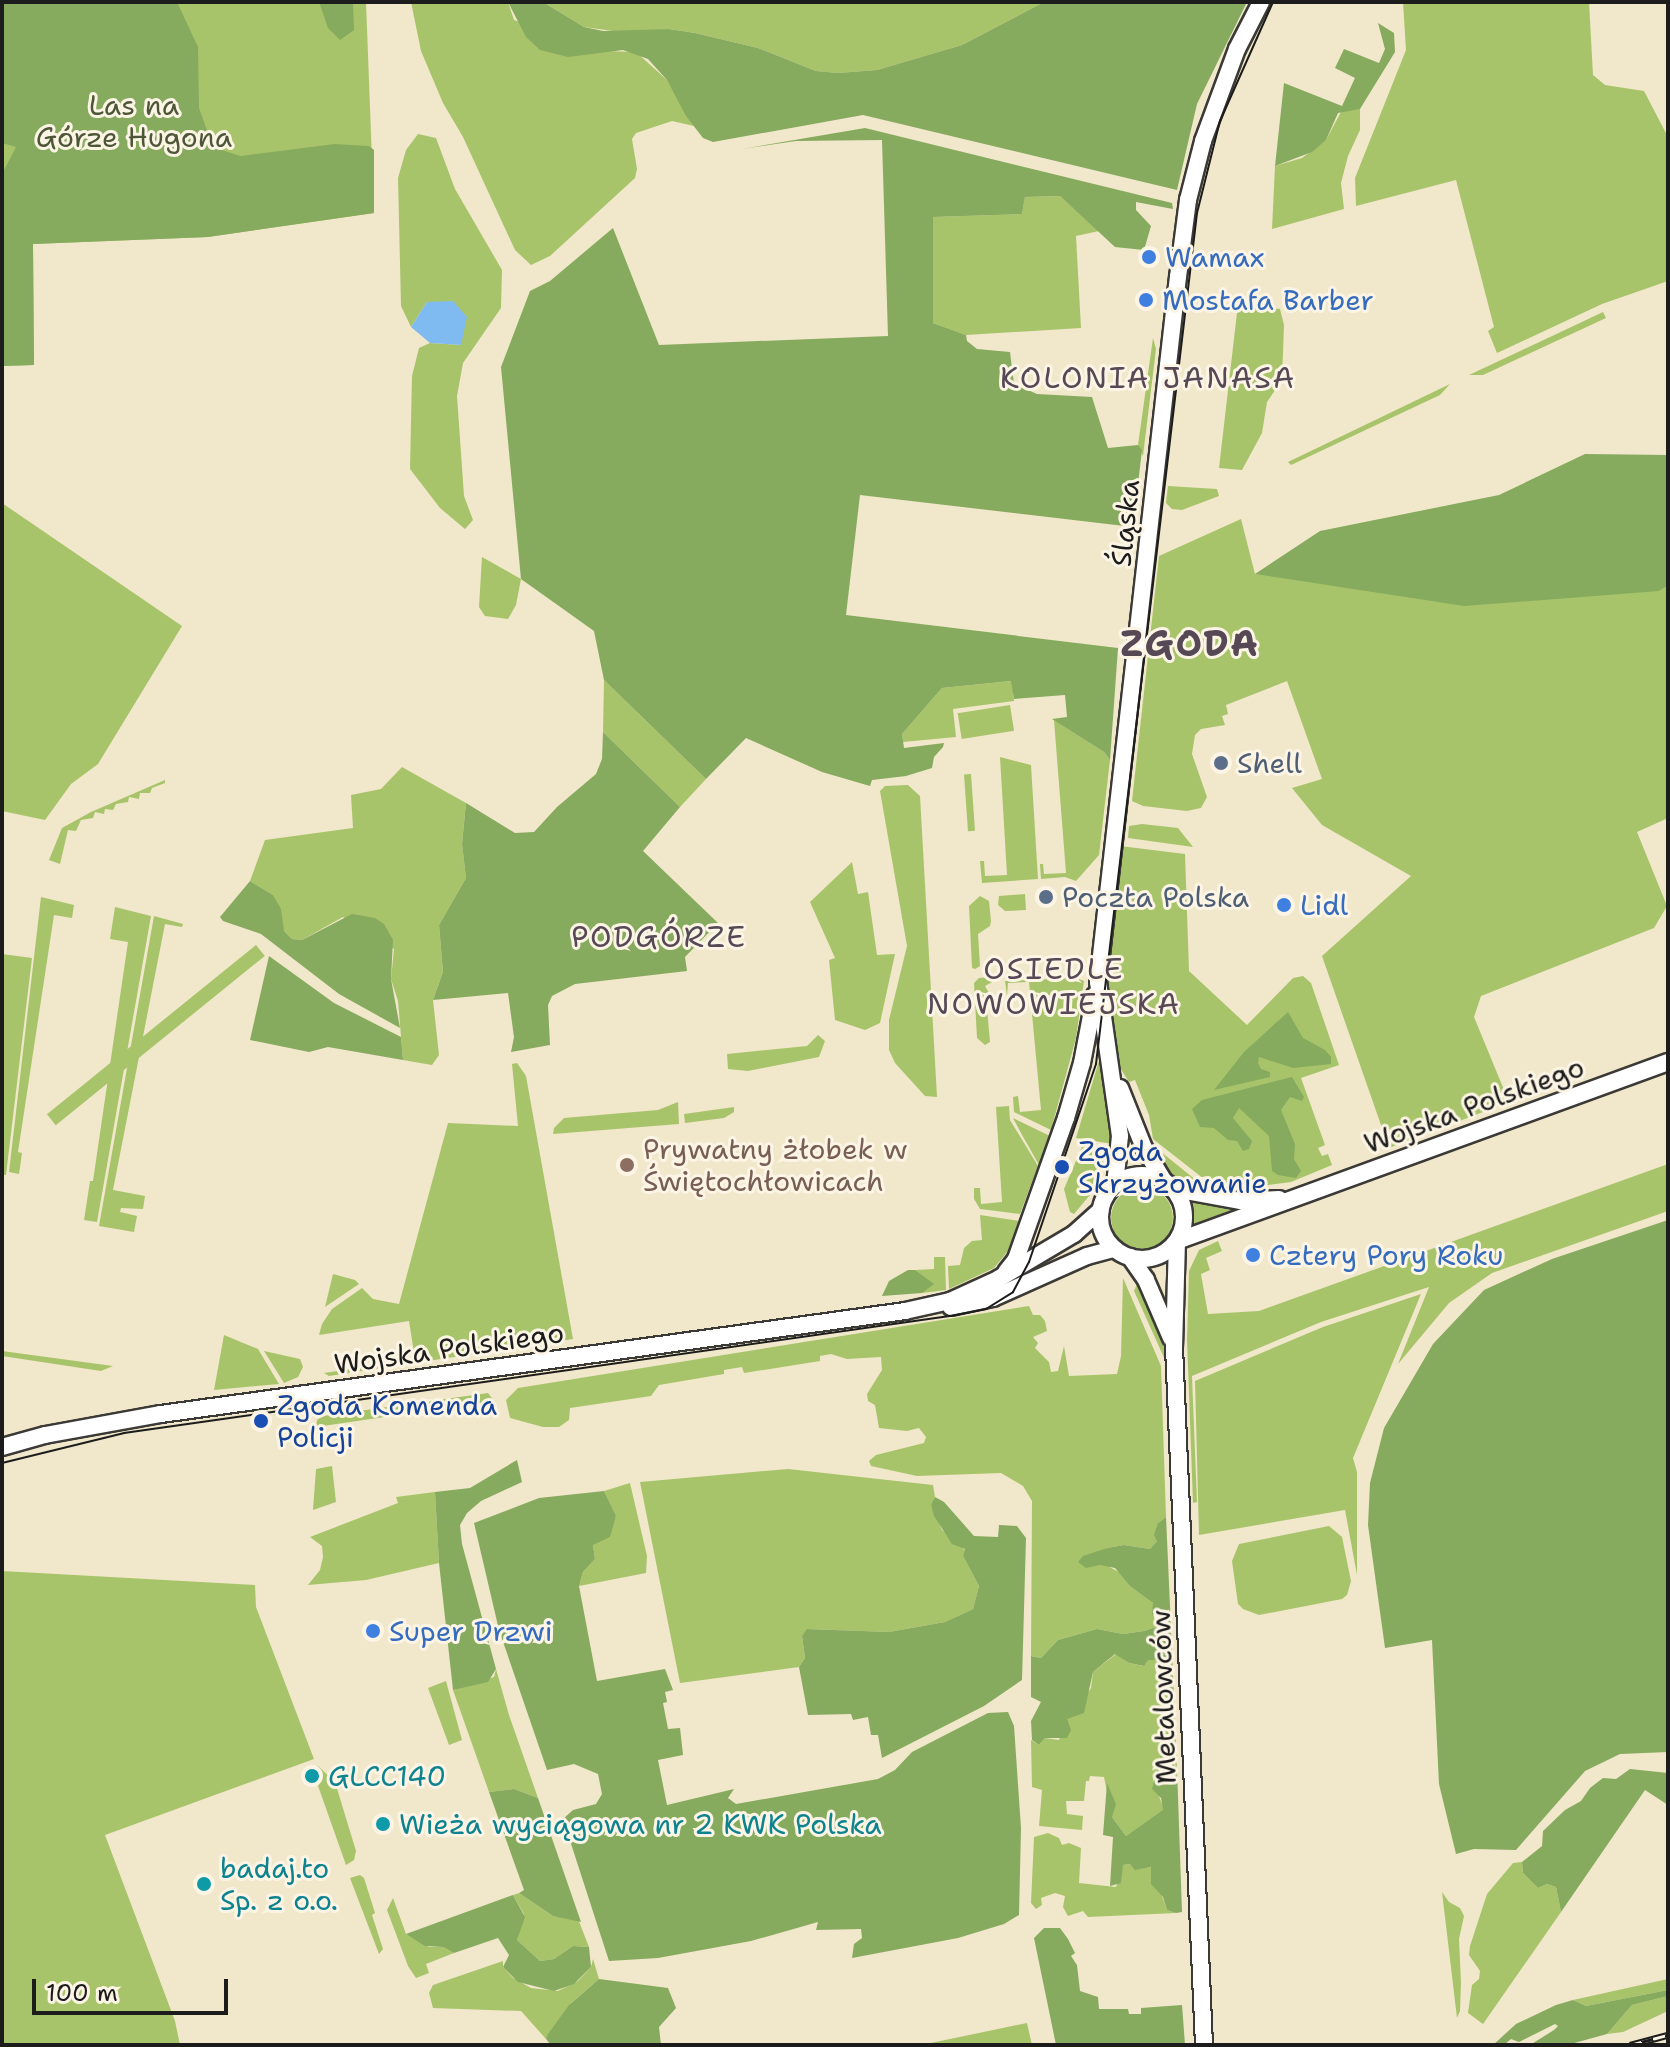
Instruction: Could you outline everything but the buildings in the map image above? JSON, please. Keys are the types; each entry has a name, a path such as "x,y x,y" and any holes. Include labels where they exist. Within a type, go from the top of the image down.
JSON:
{"street":[{"name":"Śląska","path":"1115,1185 1120,1136 1098,982 1188,200 1211,113 1237,49 1261,2"},
{"path":"998,1279 1016,1259 1066,1118 1082,1063 1098,982"},
{"name":"Śląska","path":"1110,1062 1144,1148 1169,1185"},
{"name":"Wojska Polskiego","path":"1177,1241 1668,1062"},
{"path":"905,1311 950,1301 998,1279 1074,1234 1101,1210 1115,1185 1133,1176 1169,1185 1184,1214 1177,1241 1156,1257 1130,1257 1114,1249 1102,1228 1101,1210"},
{"name":"Wojska Polskiego","path":"1169,1185 1241,1201 1298,1196"},
{"name":"Metalowców","path":"1177,1241 1174,1347 1204,2045"},
{"path":"905,1311 947,1308 993,1298 1087,1256 1114,1249"},
{"path":"1130,1257 1146,1280 1174,1347"},
{"name":"Wojska Polskiego","path":"2,1447 76,1429 204,1408 905,1311"}],"green space":[{"name":"Las na Górze Hugona","path":"2,2 366,2 374,213 208,237 33,244 34,365 2,366"},
{"name":"Las na Górze Hugona","path":"2,2 177,2 198,47 199,108 213,147 240,156 335,144 369,146 374,150 374,213 208,237 33,244 34,365 2,366 2,174 16,147 2,143"},
{"path":"319,2 353,2 354,30 340,40 328,28"},
{"path":"411,2 508,2 514,20 605,51 636,52 667,80 694,126 672,121 636,133 632,139 637,169 635,178 550,256 531,265 515,250 463,137 443,103 421,51"},
{"path":"508,2 543,2 584,27 603,31 669,29 695,33 758,48 816,71 838,73 877,70 962,45 1044,2 1247,2 1197,104 1177,190 863,115 713,142 703,138 686,116 667,80 648,59 623,50 568,57 540,50 526,37"},
{"path":"543,2 1044,2 962,45 877,70 838,73 816,71 758,48 695,33 669,29 628,33 584,27"},
{"path":"1403,2 1589,2 1593,75 1605,85 1644,91 1668,137 1668,281 1602,304 1497,353 1488,331 1494,327 1456,180 1356,206 1355,178 1406,50"},
{"path":"1378,23 1394,33 1395,52 1360,109 1338,113 1326,140 1312,152 1275,166 1284,83 1342,106 1355,78 1335,68 1344,49 1379,63 1385,49"},
{"path":"1360,109 1360,130 1348,156 1341,183 1344,209 1272,229 1275,166 1302,158 1326,140 1342,110"},
{"path":"865,128 1172,203 1173,209 1136,202 1136,210 1151,226 1144,250 1115,247 1060,196 1025,197 1022,214 933,217 933,323 966,335 967,341 977,349 1010,352 1014,384 1037,394 1092,397 1108,448 1138,445 1142,450 1133,527 860,495 846,615 1118,648 1110,760 1104,752 1052,719 1067,717 1065,695 1014,699 1011,681 942,688 902,734 904,748 944,743 934,757 932,768 906,776 872,780 870,786 822,772 746,738 706,779 604,680 594,631 521,579 501,367 530,291 550,281 613,228 659,345 888,336 882,140 796,141 742,149"},
{"path":"418,134 436,138 455,189 502,270 501,308 463,363 457,396 464,496 473,520 465,529 440,508 410,469 412,376 419,348 430,343 461,345 427,302 411,327 401,306 398,178 406,150"},
{"path":"1060,196 1099,231 1076,236 1081,328 966,335 933,323 932,217 1022,214 1025,197"},
{"path":"1238,304 1280,309 1284,325 1282,380 1267,402 1262,433 1242,470 1219,468"},
{"path":"1603,312 1606,318 1483,375 1469,375"},
{"path":"1153,338 1156,349 1143,456 1138,445"},
{"path":"1450,384 1440,395 1291,465 1288,462"},
{"path":"1585,454 1668,455 1668,586 1659,591 1464,606 1255,574 1320,531 1499,495"},
{"path":"1168,486 1217,489 1219,496 1182,510 1172,509 1166,503"},
{"path":"2,503 182,626 98,764 71,784 45,820 2,811"},
{"path":"1241,519 1255,574 1659,591 1668,586 1668,818 1637,832 1667,906 1654,928 1481,996 1474,1017 1509,1102 1389,1148 1322,956 1411,876 1322,825 1292,788 1322,779 1287,681 1226,705 1228,714 1222,716 1225,725 1201,729 1195,735 1192,754 1207,797 1201,808 1187,811 1143,806 1132,801 1159,556"},
{"path":"482,557 521,579 516,605 508,619 485,616 479,607"},
{"path":"1156,557 1130,787 1153,562"},
{"path":"604,680 706,779 680,807 603,732"},
{"path":"1012,681 1014,701 953,709 956,737 903,742 902,734 942,688"},
{"path":"1010,705 1014,731 962,739 958,713"},
{"path":"1054,720 1104,752 1110,760 1099,855 1076,881 1065,877 1041,879 1040,864 1043,864 1044,874 1066,873"},
{"path":"603,732 680,807 643,851 718,923 685,957 687,971 575,984 552,996 548,1005 550,1045 511,1052 514,1037 508,993 433,1000 443,972 439,925 466,878 462,844 466,803 515,833 534,832 557,807 596,774 602,759"},
{"path":"1000,757 1031,765 1038,879 982,883 980,861 984,861 985,876 1007,875"},
{"path":"402,767 466,803 462,844 466,878 439,925 443,972 433,1000 439,1055 432,1065 403,1060 398,1001 391,979 394,949 343,917 302,940 292,939 284,931 273,895 250,881 265,840 353,828 351,795 381,789"},
{"path":"964,774 971,774 975,831 968,831"},
{"path":"165,780 165,783 152,788 150,793 140,793 139,799 129,797 128,802 116,804 113,810 105,809 104,814 95,812 93,818 81,820 76,831 68,830 60,864 49,860 62,828 91,812"},
{"path":"908,785 920,796 937,1097 925,1096 895,1063 889,1050 889,1020 907,946 880,791 885,786"},
{"path":"1142,824 1178,828 1193,847 1128,838 1129,826"},
{"path":"1120,846 1185,854 1189,971 1247,1025 1293,978 1303,976 1311,983 1339,1065 1301,1078 1325,1145 1318,1148 1322,1156 1328,1154 1332,1165 1291,1182 1251,1187 1204,1179 1153,1139 1149,1115 1135,1080 1129,1082 1117,1063 1106,985"},
{"path":"852,862 858,894 868,892 877,955 895,954 880,1023 865,1030 835,1020 829,960 835,958 810,902"},
{"path":"250,881 273,895 281,909 284,931 292,939 302,940 352,914 375,918 384,924 393,940 391,979 400,1028 339,994 261,934 223,921 220,917"},
{"path":"1025,894 1026,910 1005,911 998,905 999,896"},
{"path":"980,896 989,901 991,921 990,926 978,934 980,966 975,969 972,968 969,906"},
{"path":"41,897 74,905 72,918 54,915 18,1152 22,1153 19,1174 9,1172"},
{"path":"115,907 151,916 97,1222 84,1220 90,1181 93,1181 128,942 110,939"},
{"path":"154,916 183,924 182,927 165,924 113,1190 145,1196 143,1209 121,1208 120,1212 137,1216 134,1232 99,1226"},
{"path":"256,945 265,956 56,1125 47,1114"},
{"path":"2,954 32,958 6,1175 2,1175"},
{"path":"269,956 334,1003 401,1037 403,1060 328,1047 309,1052 250,1040"},
{"path":"990,977 994,981 985,986 990,995 986,996 991,1007 987,1008 990,1042 985,1045 977,1038 974,983 979,978"},
{"path":"1076,978 1084,981 1076,1038 1051,1130 1014,1112 1013,1097 1018,1096 1020,1112 1041,1110 1029,982 1008,983 1007,996 1005,981"},
{"path":"1288,1012 1303,1038 1325,1050 1331,1057 1331,1064 1293,1068 1259,1057 1261,1069 1270,1072 1270,1077 1214,1090 1244,1052"},
{"path":"818,1035 825,1041 819,1057 748,1071 728,1069 727,1054 807,1046"},
{"path":"1101,1054 1113,1144 1076,1138"},
{"path":"517,1063 526,1076 573,1339 329,1376 324,1373 415,1359 409,1321 319,1335 322,1324 332,1309 362,1288 373,1299 399,1304 448,1123 518,1126 512,1064"},
{"path":"1292,1077 1304,1097 1302,1101 1290,1097 1281,1110 1295,1144 1294,1159 1301,1171 1296,1178 1272,1171 1269,1136 1239,1108 1233,1118 1252,1141 1249,1149 1243,1151 1237,1141 1228,1140 1214,1128 1200,1127 1192,1109 1202,1100"},
{"path":"678,1102 679,1124 553,1134 554,1128 564,1118 658,1110"},
{"path":"1009,1106 1010,1120 1038,1166 1020,1214 980,1209 974,1199 974,1188 980,1188 981,1204 1002,1202 996,1107"},
{"path":"734,1107 734,1112 724,1118 685,1123 684,1114"},
{"path":"1013,1118 1050,1136 1039,1165 1021,1133"},
{"path":"1082,1147 1103,1150 1105,1154 1095,1189 1074,1214 1070,1212 1064,1189"},
{"path":"1155,1147 1197,1181 1200,1188 1184,1183 1168,1172 1152,1148"},
{"path":"1668,1164 1668,1211 1492,1273 1449,1303 1398,1364 1429,1287 1321,1322 1192,1376 1197,1502 1193,1503 1187,1340 1189,1271 1199,1250 1218,1241 1222,1251 1206,1258 1210,1270 1201,1274 1208,1314 1259,1311"},
{"path":"1142,1187 1154,1189 1164,1196 1171,1206 1171,1230 1164,1240 1154,1247 1142,1249 1130,1247 1120,1240 1113,1230 1111,1218 1113,1206 1120,1196 1130,1189"},
{"path":"1187,1202 1205,1203 1234,1209 1191,1226"},
{"path":"980,1215 1019,1221 1008,1251 994,1268 949,1289 948,1266 960,1265 964,1248 972,1241 982,1240"},
{"path":"1668,1220 1668,1752 1620,1754 1585,1771 1516,1850 1474,1849 1456,1854 1439,1784 1432,1640 1385,1648 1368,1525 1370,1483 1384,1428 1433,1344 1484,1290 1552,1259"},
{"path":"934,1257 945,1257 946,1290 922,1293 925,1280 915,1270 934,1269"},
{"path":"908,1270 915,1270 934,1284 922,1293 882,1296 889,1281"},
{"path":"333,1274 359,1284 325,1307"},
{"path":"1123,1278 1161,1366 1166,1517 1158,1523 1157,1541 1150,1549 1124,1545 1090,1556 1124,1575 1131,1587 1153,1603 1160,1621 1156,1627 1144,1631 1123,1634 1097,1629 1058,1640 1041,1658 1031,1656 1032,1501 1023,1486 1001,1473 917,1476 871,1466 869,1461 876,1455 924,1443 926,1437 919,1428 907,1431 879,1428 875,1405 868,1401 867,1394 882,1370 881,1357 847,1359 831,1354 820,1356 820,1361 744,1373 742,1367 724,1370 724,1374 659,1385 651,1396 570,1408 569,1420 559,1427 543,1427 510,1418 506,1400 518,1388 1029,1306 1033,1315 1040,1315 1045,1321 1047,1331 1033,1337 1038,1343 1035,1348 1049,1362 1051,1372 1058,1371 1064,1346 1069,1376 1117,1374 1121,1356"},
{"path":"1137,1284 1162,1336 1166,1362 1134,1291"},
{"path":"1421,1294 1353,1458 1357,1472 1357,1575 1345,1510 1199,1535 1195,1381 1323,1327"},
{"path":"224,1335 258,1349 279,1384 214,1390"},
{"path":"2,1351 113,1366 101,1371 2,1356"},
{"path":"264,1351 300,1359 303,1367 298,1377 284,1383"},
{"path":"488,1393 494,1401 316,1427 317,1420 323,1416"},
{"path":"517,1460 522,1482 481,1501 467,1513 460,1525 462,1544 496,1669 488,1682 453,1690 439,1563 435,1492 470,1488"},
{"path":"332,1466 336,1502 313,1510 316,1469"},
{"path":"788,1469 933,1485 935,1497 931,1504 942,1530 965,1550 963,1556 979,1586 973,1609 945,1622 889,1632 808,1629 802,1636 805,1658 799,1667 680,1683 640,1482"},
{"path":"630,1483 647,1556 646,1573 579,1586 583,1572 595,1559 593,1545 616,1517 604,1491"},
{"path":"604,1491 616,1516 610,1537 593,1545 595,1559 583,1572 579,1586 597,1681 665,1669 673,1690 665,1692 667,1702 663,1703 668,1729 680,1728 683,1755 658,1760 667,1805 734,1789 728,1798 736,1804 878,1779 895,1770 912,1752 988,1713 1008,1712 1014,1726 1021,1828 1019,1915 1004,1924 958,1938 852,1958 854,1944 862,1938 861,1929 816,1930 818,1922 751,1941 658,1958 609,1961 563,1819 573,1810 596,1804 602,1794 598,1774 574,1764 547,1770 499,1630 474,1523 539,1498"},
{"path":"435,1492 439,1563 366,1580 308,1585 320,1570 323,1557 322,1546 310,1537 398,1503 396,1497"},
{"path":"935,1497 944,1502 974,1536 998,1537 999,1525 1017,1526 1026,1538 1022,1680 984,1706 882,1758 878,1735 871,1735 868,1717 853,1720 851,1714 808,1715 799,1667 805,1658 802,1636 807,1629 889,1632 945,1622 973,1609 979,1586 963,1556 965,1549 952,1544 934,1516 931,1504"},
{"path":"1166,1517 1174,1695 1167,1692 1167,1675 1159,1671 1157,1660 1148,1660 1144,1666 1129,1663 1115,1654 1093,1672 1084,1713 1067,1719 1071,1730 1067,1738 1045,1738 1039,1745 1032,1740 1031,1721 1041,1702 1031,1697 1031,1656 1041,1658 1058,1640 1097,1629 1123,1634 1156,1627 1159,1621 1152,1614 1153,1603 1131,1587 1115,1568 1100,1565 1086,1568 1078,1562 1083,1556 1107,1548 1124,1545 1150,1549 1157,1541 1154,1535 1158,1523"},
{"path":"1329,1526 1342,1537 1351,1581 1347,1595 1342,1599 1259,1615 1238,1604 1232,1561 1239,1544"},
{"path":"2,1571 255,1585 256,1607 314,1759 105,1835 175,2021 180,2045 2,2045"},
{"path":"1116,1654 1129,1663 1143,1666 1148,1660 1158,1660 1167,1674 1167,1692 1174,1695 1177,1768 1171,1757 1153,1779 1164,1810 1126,1836 1112,1817 1104,1777 1090,1776 1086,1781 1084,1801 1066,1801 1067,1814 1083,1816 1082,1830 1039,1826 1042,1790 1032,1787 1031,1740 1039,1745 1045,1738 1059,1740 1066,1719 1074,1715 1091,1688 1093,1672"},
{"path":"496,1669 538,1798 514,1789 489,1792 453,1690 494,1677"},
{"path":"446,1681 462,1740 449,1745 428,1688"},
{"path":"1162,1751 1177,1768 1182,1912 1176,1913 1167,1910 1163,1897 1151,1884 1151,1867 1135,1870 1130,1864 1123,1865 1121,1883 1110,1886 1113,1837 1103,1835 1107,1783 1116,1804 1112,1817 1126,1836 1163,1810 1161,1798 1152,1789"},
{"path":"311,1766 318,1766 335,1782 356,1851 354,1860 346,1865"},
{"path":"1630,1769 1668,1773 1668,1805 1645,1790 1561,1912 1556,1887 1547,1884 1538,1888 1523,1873 1522,1862 1542,1846 1543,1831 1565,1810 1581,1801 1590,1788 1603,1778 1616,1779"},
{"path":"514,1789 538,1798 581,1922 553,1916 519,1893 524,1890 489,1792"},
{"path":"1048,1833 1059,1838 1062,1845 1069,1843 1081,1848 1079,1883 1116,1887 1123,1865 1130,1864 1136,1869 1152,1867 1167,1910 1176,1913 1088,1917 1083,1911 1068,1916 1063,1907 1065,1896 1055,1893 1041,1898 1042,1905 1036,1909 1031,1903 1034,1837"},
{"path":"1522,1862 1523,1873 1538,1888 1547,1884 1556,1887 1561,1912 1483,2024 1468,2013 1472,1985 1479,1979 1480,1971 1469,1955 1470,1946 1487,1894 1513,1863"},
{"path":"360,1875 364,1878 375,1913 372,1915 383,1949 379,1954 350,1878"},
{"path":"1442,1892 1449,1902 1460,1908 1464,1916 1459,1939 1461,1983 1457,2018"},
{"path":"519,1893 553,1916 578,1919 589,1947 573,1946 554,1959 540,1961 517,1940 524,1914 513,1895"},
{"path":"513,1895 525,1917 517,1940 540,1961 554,1959 573,1946 589,1947 591,1967 574,1984 554,1991 518,1982 503,1967 509,1955 498,1938 454,1953 443,1947 425,1946 406,1934"},
{"path":"393,1898 406,1934 429,1947 443,1947 454,1953 426,1964 429,1973 416,1978 408,1966 387,1910"},
{"path":"1044,1928 1060,1928 1068,1939 1075,1953 1071,1956 1077,1965 1080,1991 1098,1997 1099,2009 1128,2009 1129,2014 1141,2014 1141,2008 1182,2005 1185,2045 1056,2045 1034,1938"},
{"path":"593,1959 599,1979 571,2003 546,2039 521,2011 433,2008 429,1993 433,1985 503,1961 503,1967 513,1978 531,1988 558,1991 578,1981 591,1967"},
{"path":"599,1979 668,1988 676,2008 659,2027 661,2045 551,2045 546,2039 548,2034 569,2005"},
{"path":"1668,1979 1668,1990 1586,2006 1573,2000"},
{"path":"1668,1990 1668,1996 1632,2005 1607,2034 1567,2045 1530,2045 1554,2030 1558,2026 1555,2024 1519,2042 1511,2039 1504,2045 1493,2045 1516,2024 1556,2005 1573,2000 1586,2006"},
{"path":"1668,1996 1668,2011 1623,2032 1607,2034 1632,2005"},
{"path":"1027,2023 1032,2045 921,2045"}],"water":[{"path":"453,301 467,317 461,345 430,343 411,327 427,302"}],"tram line":[{"path":"2,1463 124,1433 950,1316 986,1309 1013,1292 1029,1262 1096,1064 1197,213 1220,121 1273,2"}],"railway":[{"path":"1630,2045 1668,2035"}],"place":[{"name":"Wamax","path":"1149,257"},
{"name":"Mostafa Barber","path":"1146,300"},
{"name":"Shell","path":"1221,763"},
{"name":"Poczta Polska","path":"1046,897"},
{"name":"Lidl","path":"1284,905"},
{"name":"Prywatny żłobek w Świętochłowicach","path":"627,1165"},
{"name":"Zgoda Skrzyżowanie","path":"1062,1167"},
{"name":"Cztery Pory Roku","path":"1253,1255"},
{"name":"Zgoda Komenda Policji","path":"261,1421"},
{"name":"Super Drzwi","path":"373,1631"},
{"name":"GLCC140","path":"312,1776"},
{"name":"Wieża wyciągowa nr 2 KWK Polska","path":"383,1824"},
{"name":"badaj.to Sp. z o.o.","path":"204,1884"}],"district":[{"name":"KOLONIA JANASA","path":"1148,378"},
{"name":"ZGODA","path":"1190,644"},
{"name":"PODGÓRZE","path":"659,937"},
{"name":"OSIEDLE NOWOWIEJSKA","path":"1054,986"}]}
